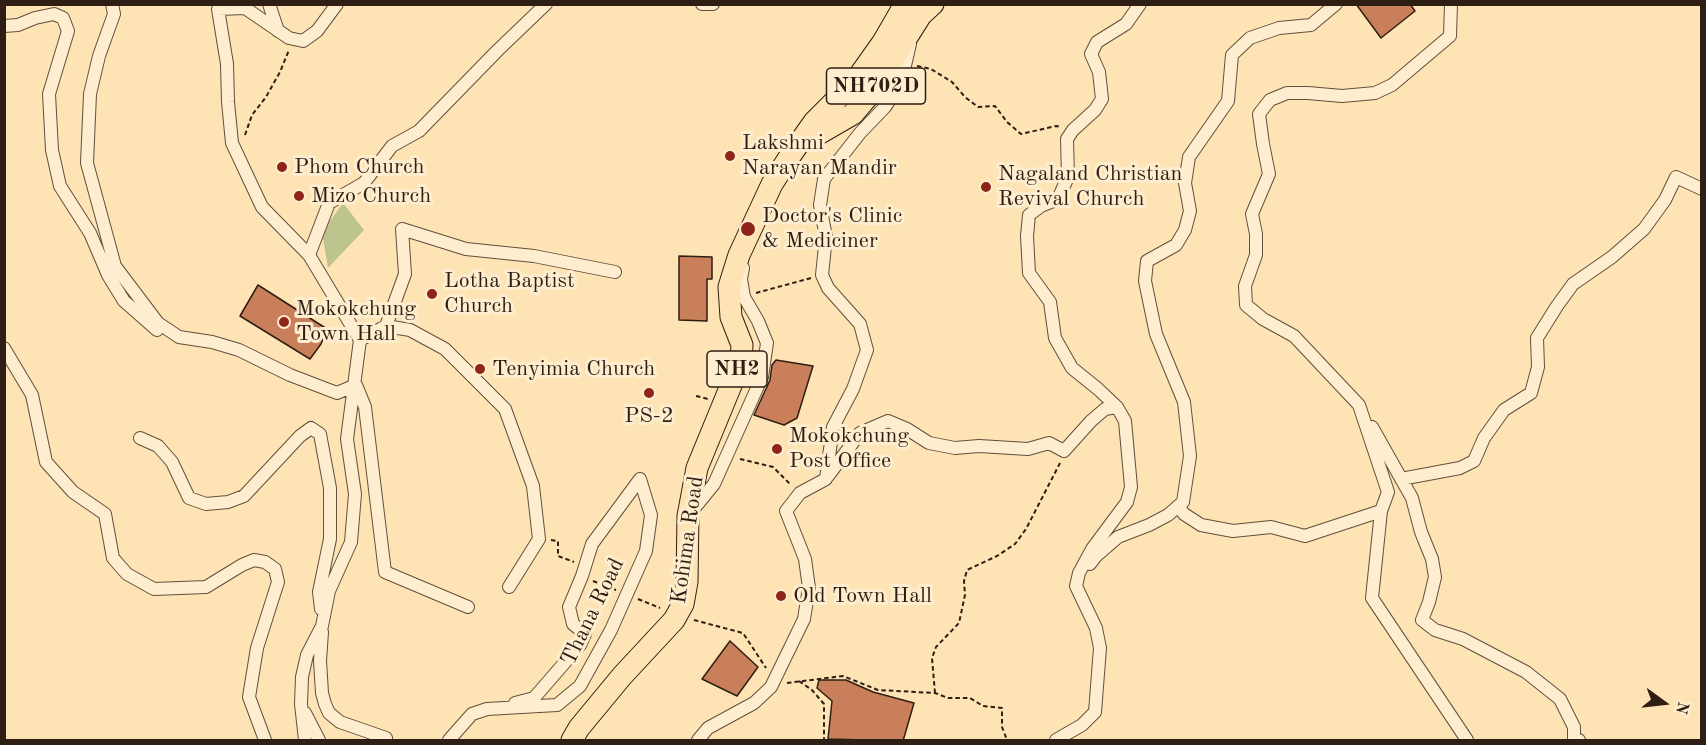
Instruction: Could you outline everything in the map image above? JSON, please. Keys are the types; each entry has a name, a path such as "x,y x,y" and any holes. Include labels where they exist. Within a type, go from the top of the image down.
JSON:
{"highway":[{"name":"NH702D","path":"797,146 853,114 874,88 920,8"},
{"name":"Kohima Road","path":"572,741 579,728 621,676 674,620 683,604 687,582 688,516 697,468 741,361 742,345 731,317 729,287 739,255 772,184 797,146"}],"street":[{"path":"112,4 114,14 99,56 90,94 87,163 115,266 158,323 179,337"},
{"path":"270,4 278,31"},
{"path":"305,741 301,704 302,677 307,656 322,626 329,591 351,542 355,494 347,439 356,385 360,340 309,255 262,207 232,143 227,64 217,7 245,9 289,38 303,41 317,31 337,4"},
{"path":"309,255 329,203 364,183 392,146 419,131 546,4"},
{"path":"702,4 713,6 713,4"},
{"path":"1126,24 1140,4"},
{"path":"1056,741 1082,725 1095,712 1100,648 1096,628 1076,586 1079,573 1092,549 1127,502 1131,487 1125,421 1116,407 1098,389 1072,368 1055,338 1050,302 1029,273 1027,236 1029,215 1041,206 1058,199 1068,177 1067,140 1073,129 1095,110 1102,99 1098,72 1091,54 1096,42 1126,24 1148,4"},
{"path":"1076,586 1096,556 1118,537 1168,515 1183,502 1190,456 1184,402 1156,334 1145,281 1147,261 1176,245 1185,230 1190,211 1185,183 1189,157 1228,101 1232,56 1250,38 1279,28 1311,25 1336,4"},
{"path":"1451,4 1450,36 1392,85 1375,93 1342,96 1287,93 1270,100 1259,114 1269,174 1252,214 1256,234 1256,255 1245,286 1246,305 1263,319 1294,336 1359,405 1412,498 1420,532 1432,559 1435,577 1422,620 1435,630 1463,639 1526,672 1560,699 1574,727 1574,738 1579,741"},
{"path":"826,480 833,427 853,389 867,350 860,324 828,288 822,275 826,237 820,206 824,179 860,133 885,107 901,83 906,53 920,8"},
{"path":"4,26 18,25 54,14 63,18 68,31 50,94 52,150 60,186 90,233 108,275 124,301 163,335 212,342 239,350 290,375 337,393 356,385"},
{"path":"1401,479 1460,468 1474,461 1484,438 1504,410 1531,393 1538,367 1537,338 1573,284 1612,257 1644,229 1665,200 1676,177 1701,189"},
{"path":"386,326 405,274 402,229 466,249 534,256 615,272"},
{"path":"688,516 714,484 762,377 767,343 744,297 741,279 749,234"},
{"path":"360,340 386,326 410,330 445,349 505,409 533,486 539,539 509,587"},
{"path":"4,348 32,395 46,462 73,492 105,514 113,558 127,574 154,589 207,587 254,560 265,562 275,569 278,582 257,648 249,697 265,741"},
{"path":"356,385 365,408 385,572 468,607"},
{"path":"1359,405 1388,492 1381,511 1372,598 1467,741"},
{"path":"698,741 708,728 754,703 771,687 804,619 809,588 805,559 786,511 800,493 826,480 860,433 888,421 907,429 929,443 955,448 979,446 1028,449 1049,443 1064,451 1091,421 1106,410 1116,407"},
{"path":"140,438 158,446 172,462 189,498 206,504 228,502 244,496 300,436 311,428 320,434 330,488 330,539 320,592 322,693 329,713 340,722 386,738"},
{"name":"Thana Road","path":"449,741 472,714 487,709 557,705 580,686 611,630 646,551 651,514 640,479 592,544 584,571"},
{"path":"1178,506 1184,514 1201,525 1233,531 1271,528 1305,536 1381,511"},
{"path":"487,709 534,698 580,645 585,634 573,624 569,607 584,571"},
{"path":"301,704 319,741"}],"path":[{"path":"238,155 252,115 280,72 289,50 289,38"},
{"path":"905,64 931,69 952,82 965,97 978,107 995,106 1021,134 1056,126 1073,129"},
{"path":"744,297 822,275"},
{"path":"935,693 932,658 936,647 959,622 965,595 964,581 967,570 997,556 1015,544 1026,529 1058,470 1064,451"},
{"path":"728,456 773,467 800,493"},
{"path":"539,539 558,541 558,556 626,594 664,609 674,620 699,620 743,633 769,674 771,687 843,676 878,690 935,693 948,698 970,698 983,706 1002,708 1002,727 1007,741"},
{"path":"799,681 812,690 824,704 824,741"}],"green space":[{"path":"343,203 364,230 328,268 322,232"}],"building":[{"path":"1356,4 1410,4 1415,11 1381,38"},
{"path":"679,256 712,257 712,279 707,279 707,321 679,320"},
{"name":"Mokokchung Town Hall","path":"258,285 327,329 321,344 310,359 240,316"},
{"path":"776,360 813,366 797,418 784,425 754,415 770,380 772,365"},
{"path":"730,641 758,667 737,696 702,679"},
{"path":"819,680 846,680 873,692 914,703 903,741 828,739 832,701 817,688"}],"place":[{"name":"Lakshmi Narayan Mandir","path":"730,156"},
{"name":"Phom Church","path":"282,167"},
{"name":"Nagaland Christian Revival Church","path":"986,187"},
{"name":"Mizo Church","path":"299,196"},
{"name":"Doctor's Clinic & Mediciner","path":"748,229"},
{"name":"Lotha Baptist Church","path":"432,294"},
{"name":"Mokokchung Town Hall","path":"284,322"},
{"name":"Tenyimia Church","path":"480,369"},
{"name":"PS-2","path":"649,393"},
{"name":"Mokokchung Post Office","path":"777,449"},
{"name":"Old Town Hall","path":"781,596"}]}
